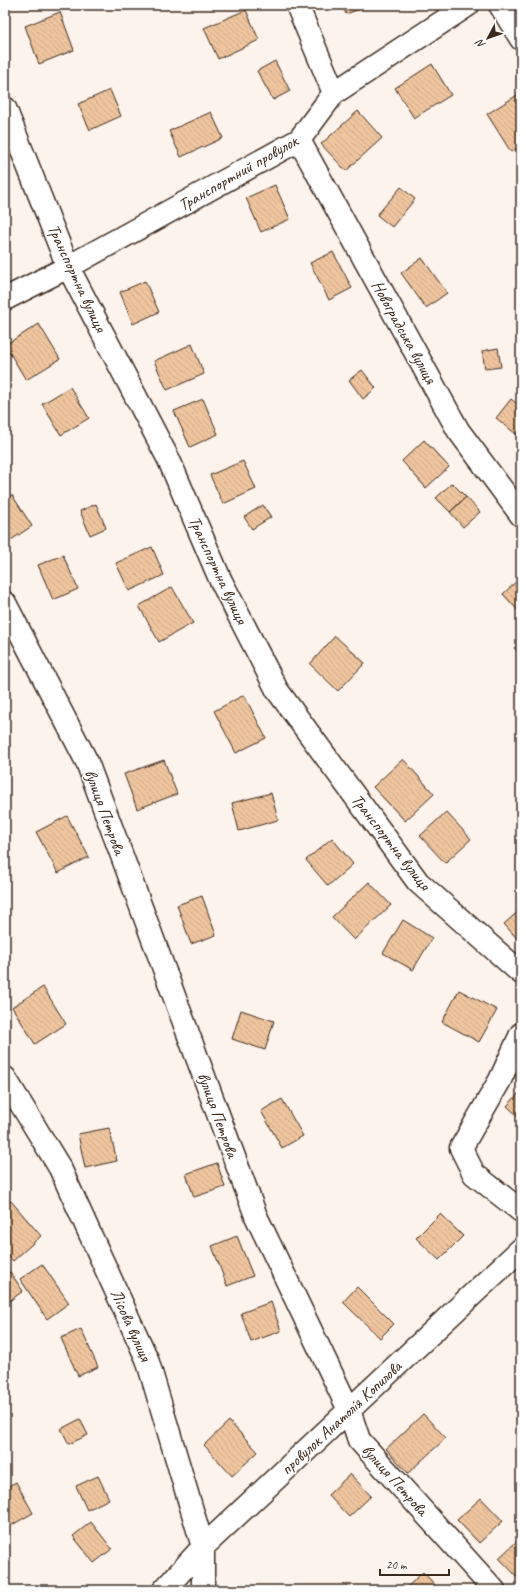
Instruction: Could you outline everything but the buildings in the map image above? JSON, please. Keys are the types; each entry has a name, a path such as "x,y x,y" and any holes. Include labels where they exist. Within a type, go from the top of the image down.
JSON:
{"street":[{"path":"297,5 334,93"},
{"name":"Транспортний провулок","path":"5,299 68,267 299,140 334,93 468,5"},
{"path":"500,5 521,39"},
{"name":"Транспортна вулиця","path":"5,108 68,267 169,460 220,579 277,690 418,882 521,973"},
{"name":"Новоградська вулиця","path":"299,140 458,430 521,515"},
{"name":"вулиця Петрова","path":"5,603 87,762 256,1216 349,1410 359,1440 494,1590"},
{"path":"521,1034 500,1080 461,1148 474,1174 521,1211"},
{"name":"Лісова вулиця","path":"5,1078 60,1168 147,1359 204,1547 203,1590"},
{"name":"провулок Анатолія Копилова","path":"164,1590 204,1547 521,1248"}]}
